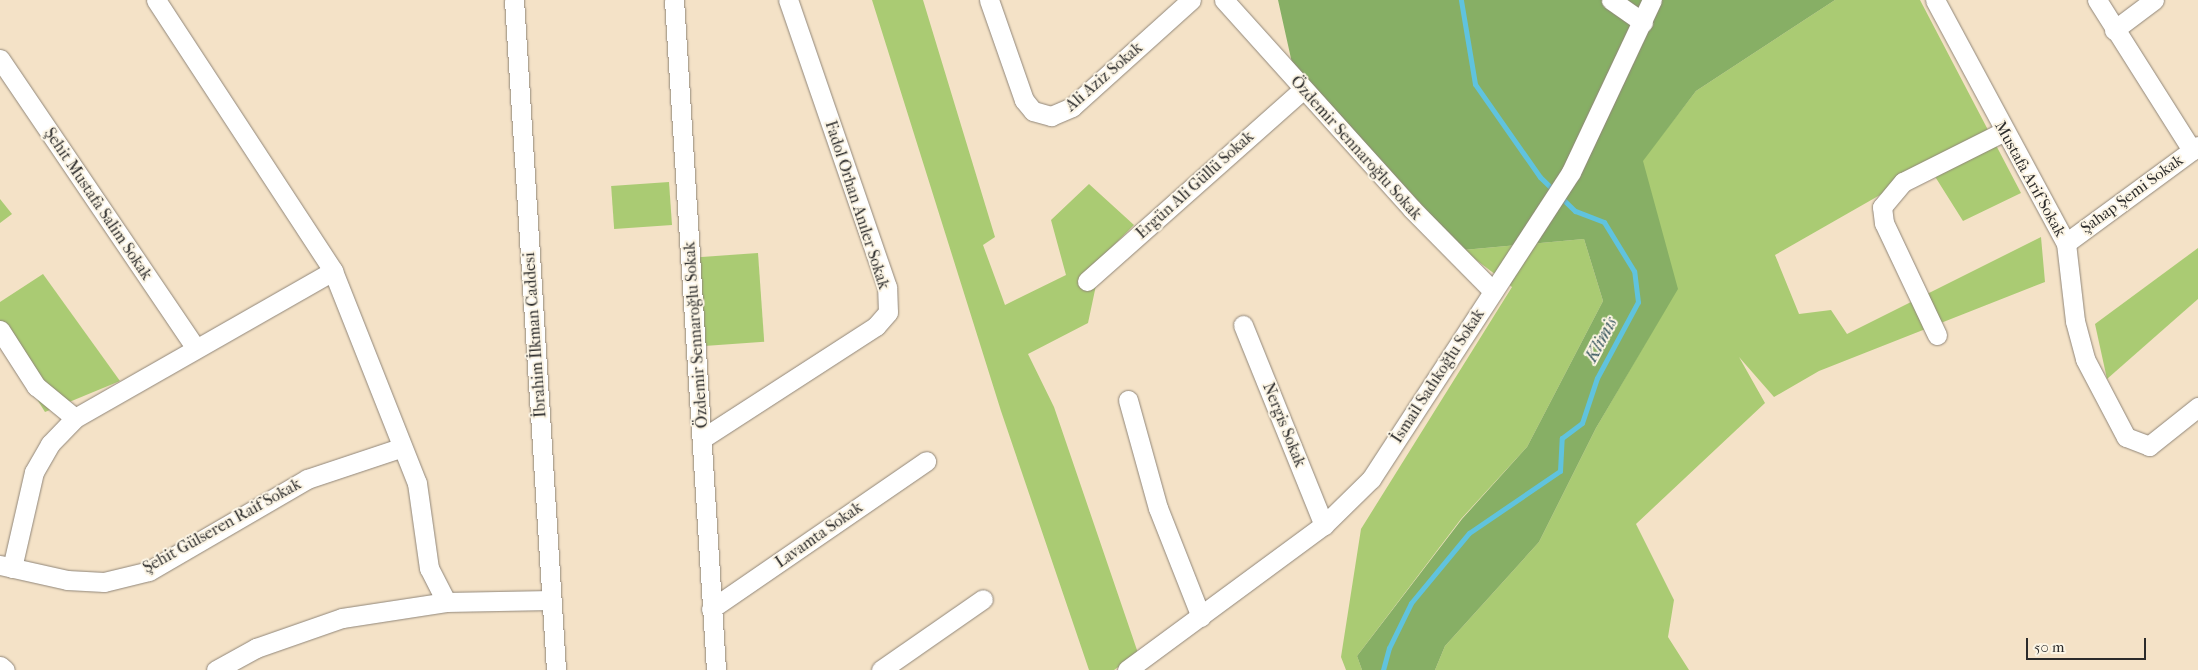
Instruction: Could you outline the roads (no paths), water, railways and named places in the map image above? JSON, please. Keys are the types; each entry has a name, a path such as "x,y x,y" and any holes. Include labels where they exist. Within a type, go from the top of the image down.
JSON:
{"street":[{"path":"156,0 333,271 372,362 400,448 417,483 429,568 446,602"},
{"name":"İbrahim İlkman Caddesi","path":"514,0 556,670"},
{"name":"Özdemir Sennaroğlu Sokak","path":"674,0 703,438 711,609 716,670"},
{"name":"Fadol Orhan Anıler Sokak","path":"703,438 876,326 888,312 887,288 788,0"},
{"name":"Ali Aziz Sokak","path":"989,0 1024,100 1033,111 1051,116 1072,107 1192,0"},
{"name":"Özdemir Sennaroğlu Sokak","path":"1224,0 1302,90 1493,291"},
{"path":"1611,0 1643,22"},
{"name":"İsmail Sadıkoğlu Sokak","path":"1128,670 1324,525 1380,467 1571,172 1652,0"},
{"name":"Mustafa Arif Sokak","path":"1935,0 2003,132 2066,243 2075,321 2085,359 2126,437 2138,444 2156,442 2198,407"},
{"path":"2097,0 2114,30 2195,148"},
{"path":"2114,30 2154,0"},
{"name":"Şehit Mustafa Salim Sokak","path":"0,60 196,348"},
{"name":"Ergün Ali Güllü Sokak","path":"1087,281 1302,90"},
{"path":"1937,335 1884,223 1882,206 1903,182 2003,132"},
{"name":"Şahap Şemi Sokak","path":"2066,243 2195,148"},
{"path":"6,566 34,472 50,444 75,418 333,271"},
{"name":"Nergis Sokak","path":"1243,324 1324,525"},
{"path":"0,330 36,386 75,418"},
{"path":"1128,400 1158,508 1200,617"},
{"name":"Şehit Gülseren Raif Sokak","path":"6,566 67,580 104,582 149,571 307,479 400,448"},
{"name":"Lavamta Sokak","path":"711,609 926,461"},
{"path":"880,670 983,599"},
{"path":"216,670 256,648 342,618 446,602 552,600"},
{"path":"0,666 5,670"}],"waterway":[{"name":"Klimis","path":"1383,670 1389,648 1411,603 1469,533 1560,471 1562,438 1582,423 1597,378 1638,302 1634,271 1604,222 1575,211 1540,177 1475,84 1461,0"}]}
